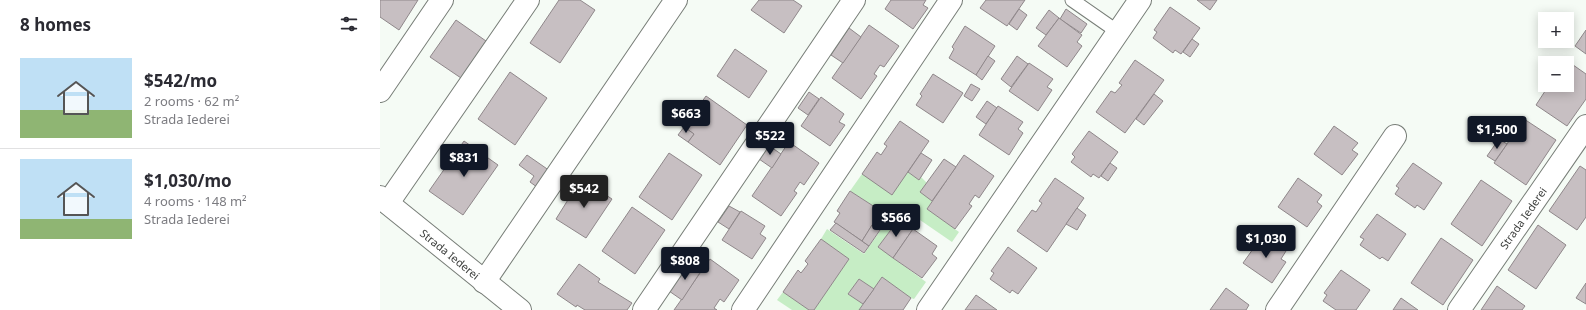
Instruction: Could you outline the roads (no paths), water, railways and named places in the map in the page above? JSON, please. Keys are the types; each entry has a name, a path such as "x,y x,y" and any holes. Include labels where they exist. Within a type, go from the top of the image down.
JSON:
{"street":[{"path":"380,91 442,0"},
{"path":"384,200 528,0"},
{"path":"484,282 676,0"},
{"path":"644,310 854,0"},
{"path":"743,310 951,0"},
{"path":"928,310 1140,0"},
{"name":"Strada Iederei","path":"1459,310 1586,126"},
{"path":"1277,310 1395,136"},
{"name":"Strada Iederei","path":"384,200 520,310"}],"lane":[{"path":"1072,0 1118,32"}]}
